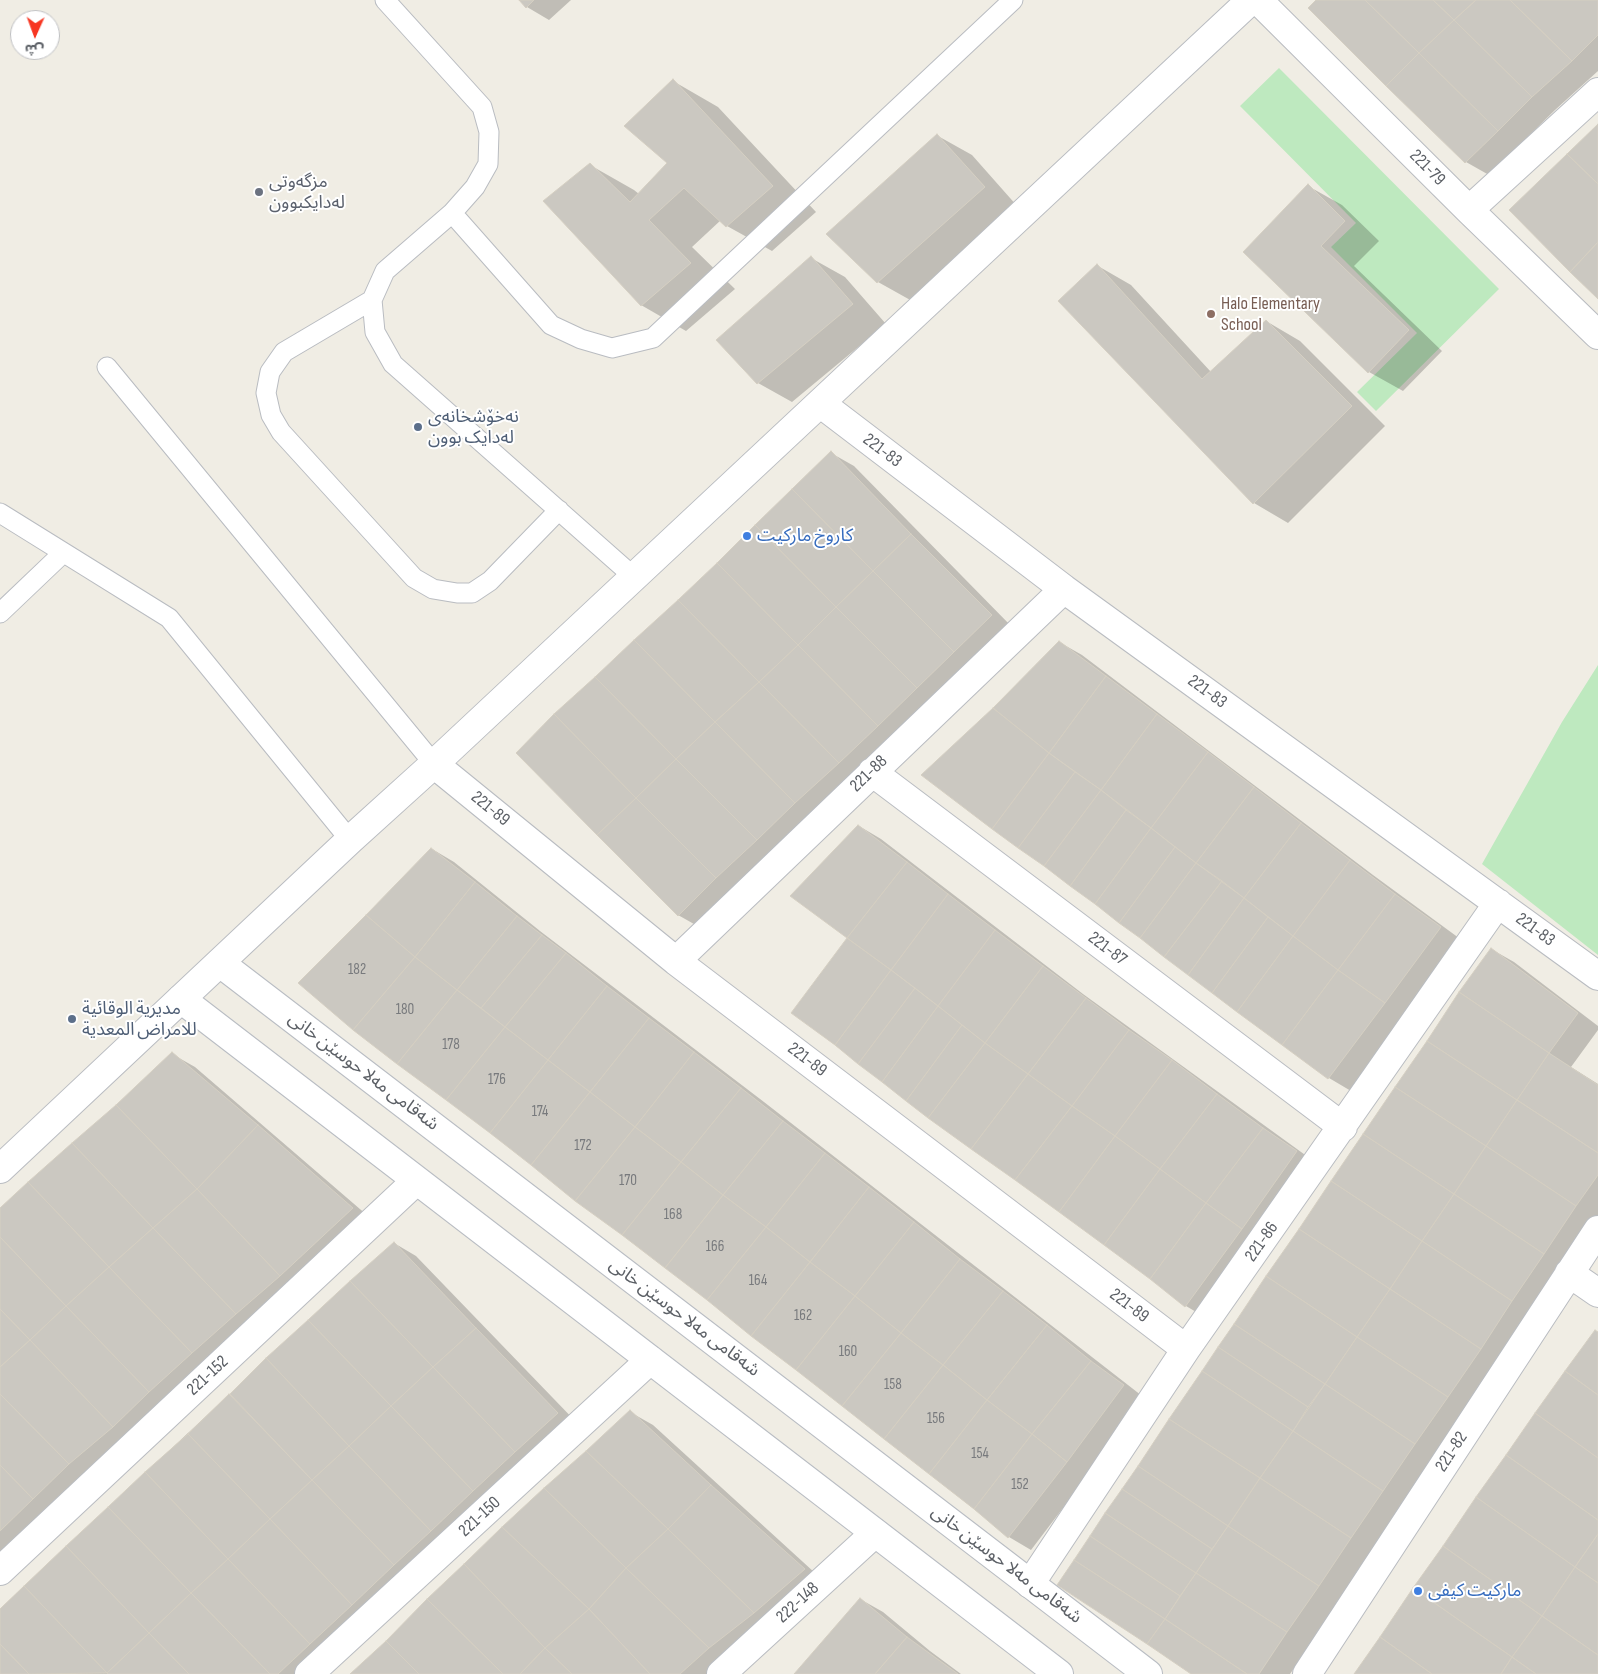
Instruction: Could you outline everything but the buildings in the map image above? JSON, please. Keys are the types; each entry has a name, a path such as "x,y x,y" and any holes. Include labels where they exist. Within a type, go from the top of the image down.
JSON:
{"street":[{"path":"0,1169 1251,0"},
{"name":"221-79","path":"1258,0 1598,335"},
{"path":"1469,210 1598,92"},
{"name":"221-83","path":"820,403 1064,589 1598,976"},
{"name":"221-88","path":"676,961 1064,589"},
{"name":"221-89","path":"434,764 676,961 1186,1350"},
{"name":"221-87","path":"872,772 1342,1127"},
{"name":"221-86","path":"1030,1584 1186,1350 1498,903"},
{"name":"شەقامی مەلا حوسێن خانی","path":"220,963 1148,1674"},
{"path":"181,1000 1058,1674"},
{"name":"221-152","path":"0,1570 416,1181"},
{"name":"221-82","path":"1307,1674 1598,1230"},
{"path":"1569,1273 1598,1293"},
{"name":"221-150","path":"309,1674 650,1360"},
{"name":"222-148","path":"721,1674 874,1533"}],"lane":[{"path":"385,0 482,107 489,132 488,164 475,187 452,213 384,271 372,300 375,332 393,364 634,576"},
{"path":"452,213 551,325 581,340 612,348 653,338 1013,0"},
{"path":"372,300 284,352 270,372 266,392 271,414 281,432 414,578 433,590 472,593 490,581 559,510"},
{"path":"107,367 434,764"},
{"path":"0,513 169,618 350,840"},
{"path":"0,613 63,553"}],"green space":[{"path":"1279,68 1499,289 1376,411 1357,392 1417,333 1331,247 1356,223 1240,106"},
{"path":"1598,665 1598,955 1482,864 1562,722"}],"place":[{"name":"مزگەوتی لەدایکبوون","path":"259,192"},
{"name":"Halo Elementary School","path":"1211,314"},
{"name":"نەخۆشخانەی لەدایک بوون","path":"418,427"},
{"name":"كاروخ ماركیت","path":"747,536"},
{"name":"مديرية الوقائية للامراض المعدية","path":"72,1019"},
{"name":"ماركیت كیفی","path":"1418,1591"}]}
